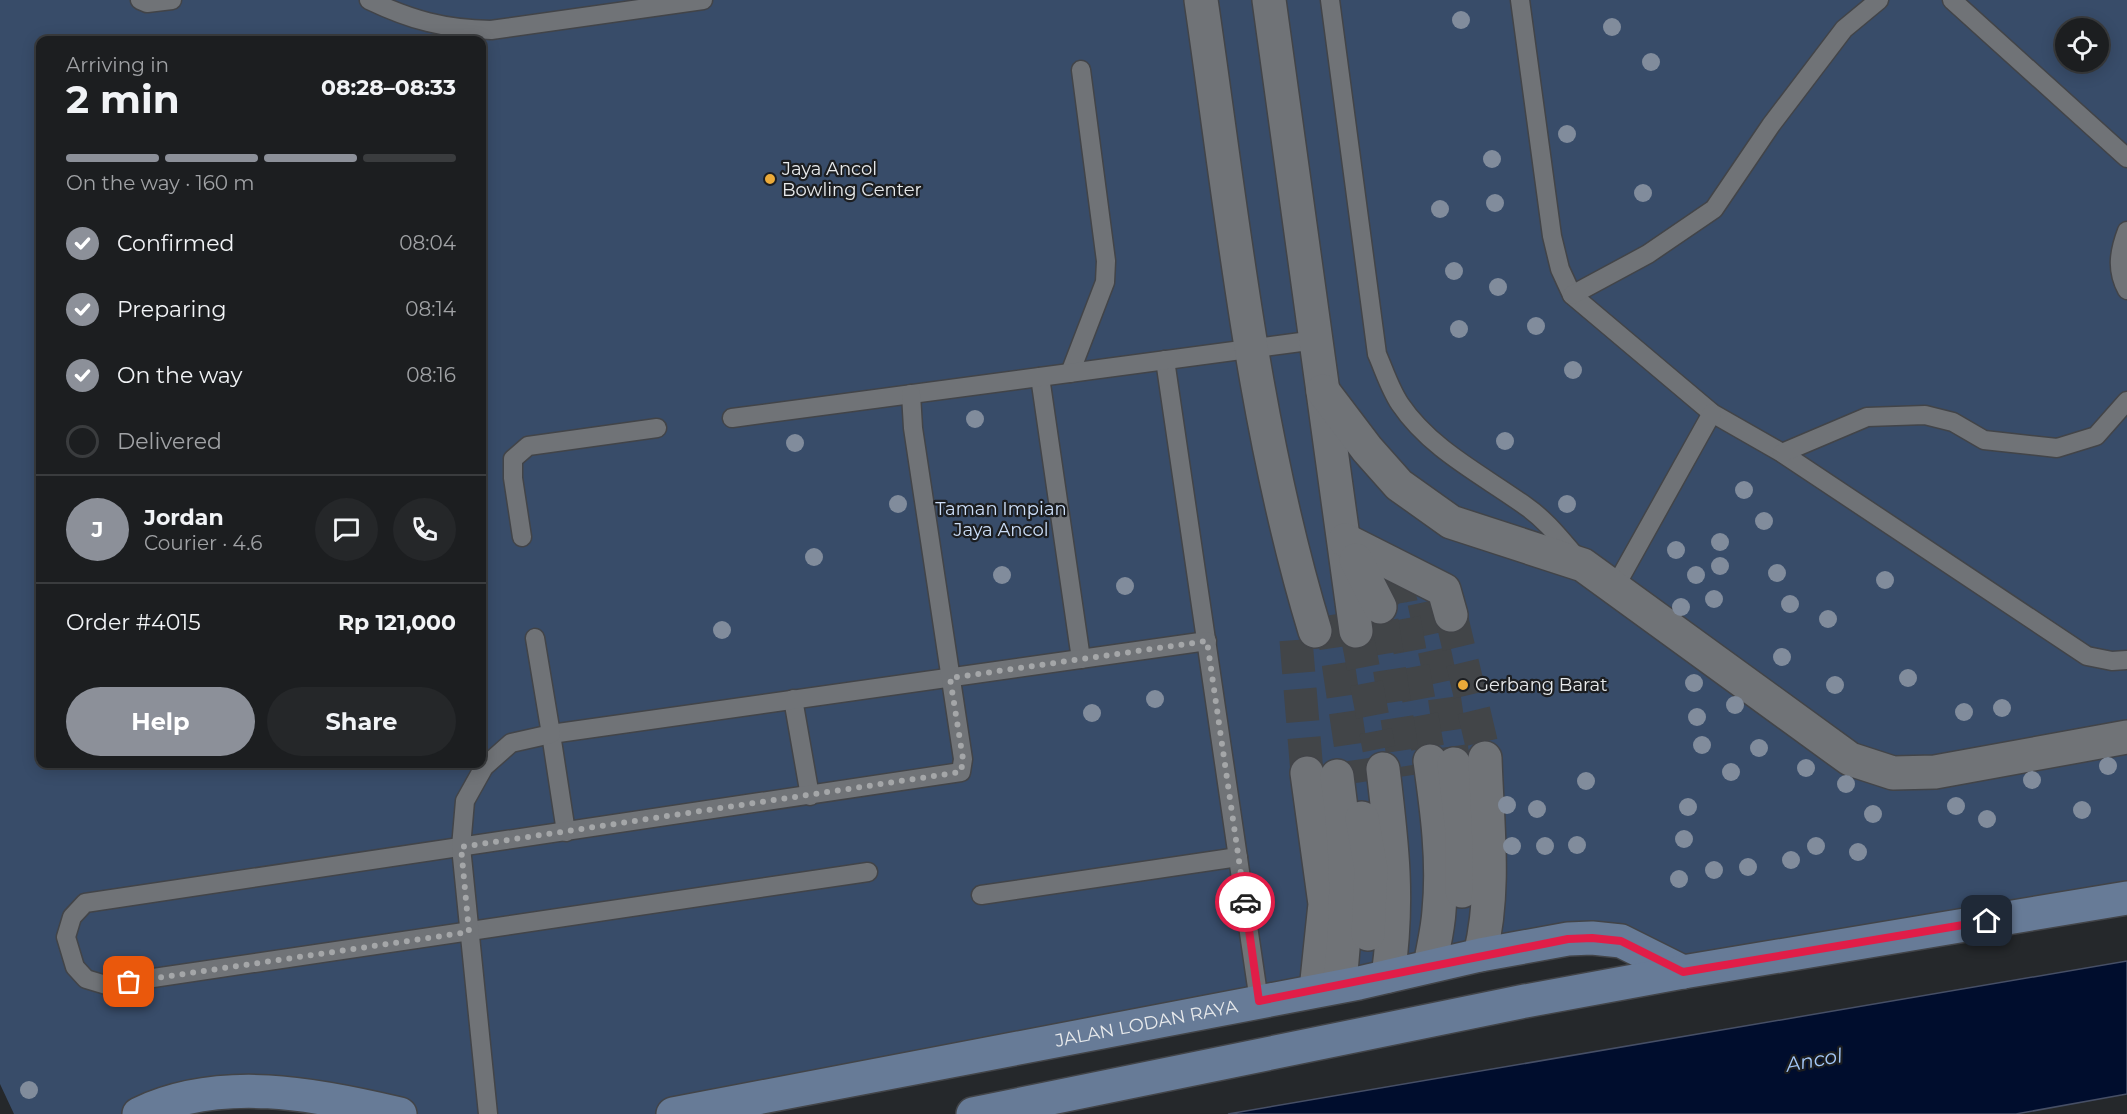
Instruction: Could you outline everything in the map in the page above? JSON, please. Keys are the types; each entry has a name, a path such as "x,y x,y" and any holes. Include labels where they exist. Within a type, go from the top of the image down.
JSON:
{"main road":[{"path":"973,1114 1239,1058 1683,972 2127,898"},
{"name":"JALAN LODAN RAYA","path":"673,1114 1568,939 1592,938 1621,941 1683,972"},
{"path":"139,1114 164,1102 215,1093 268,1091 357,1103 400,1114"}],"street":[{"path":"1201,0 1252,348 1296,568 1325,630 1345,540"},
{"path":"1269,0 1345,540 1380,607"},
{"path":"1323,391 1366,449 1399,485 1451,522 1583,565 1850,759 1893,774 1935,772 2050,749 2127,737"},
{"path":"1345,540 1444,590 1451,615"},
{"path":"1395,770 1325,904 1397,974"},
{"path":"1395,770 1371,869 1369,929 1397,974"},
{"path":"1395,770 1416,925 1397,974"},
{"path":"1395,770 1462,831 1462,897 1397,974"}],"lane":[{"path":"140,0 147,3 172,0"},
{"path":"369,0 408,18 455,29 491,30 703,0"},
{"path":"1330,0 1377,354 1386,377 1398,403 1419,428 1439,446 1529,508 1583,565"},
{"path":"1520,0 1551,236 1560,269 1572,295 1712,413 1782,453 2068,645 2087,656 2112,661 2127,660"},
{"path":"1572,295 1648,255 1714,209 1771,125 1844,29 1879,0"},
{"path":"1952,0 2127,158"},
{"path":"1070,373 1105,282 1106,261 1081,70"},
{"path":"2127,231 2119,252 2120,278 2127,290"},
{"path":"732,418 1316,340"},
{"path":"1165,360 1259,1001"},
{"path":"1041,377 1082,659"},
{"path":"867,872 106,985 86,979 75,967 66,937 72,917 85,903 961,772 963,759 913,428 911,394"},
{"path":"1782,453 1867,417 1925,415 1953,422 1984,440 2057,448 2096,436 2127,401"},
{"path":"1615,587 1712,413"},
{"path":"522,537 513,478 513,459 528,446 657,429"},
{"path":"536,638 566,832"},
{"path":"486,765 511,743 551,734 1207,641"},
{"path":"793,699 810,796"},
{"path":"483,768 465,801 461,847 488,1114"},
{"path":"981,895 1238,856"}],"green space":[{"name":"Taman Impian Jaya Ancol","path":"0,0 2127,0 2127,898 1683,972 1621,941 673,1114 400,1114 268,1091 138,1114 14,1114 0,1084"}],"water":[{"name":"Ancol","path":"2127,961 2127,1094 2016,1114 1228,1114"}],"tunnel":[{"path":"1389,570 1420,592 1423,598 1444,695 1454,764"},
{"path":"1380,578 1401,602 1430,761"},
{"path":"1331,615 1356,783"},
{"path":"1451,615 1485,758"},
{"path":"1382,621 1406,776"},
{"path":"1357,635 1379,749"},
{"path":"1296,640 1307,773"}],"way so far":[{"path":"129,982 469,932 461,847 961,772 963,759 950,678 1207,641 1245,902"}],"place":[{"name":"Jaya Ancol Bowling Center","path":"770,179"},
{"name":"Gerbang Barat","path":"1463,685"}],"route":[{"path":"1245,902 1259,1001 1359,983 1480,955 1568,939 1592,938 1621,941 1683,972 1987,921"}]}
